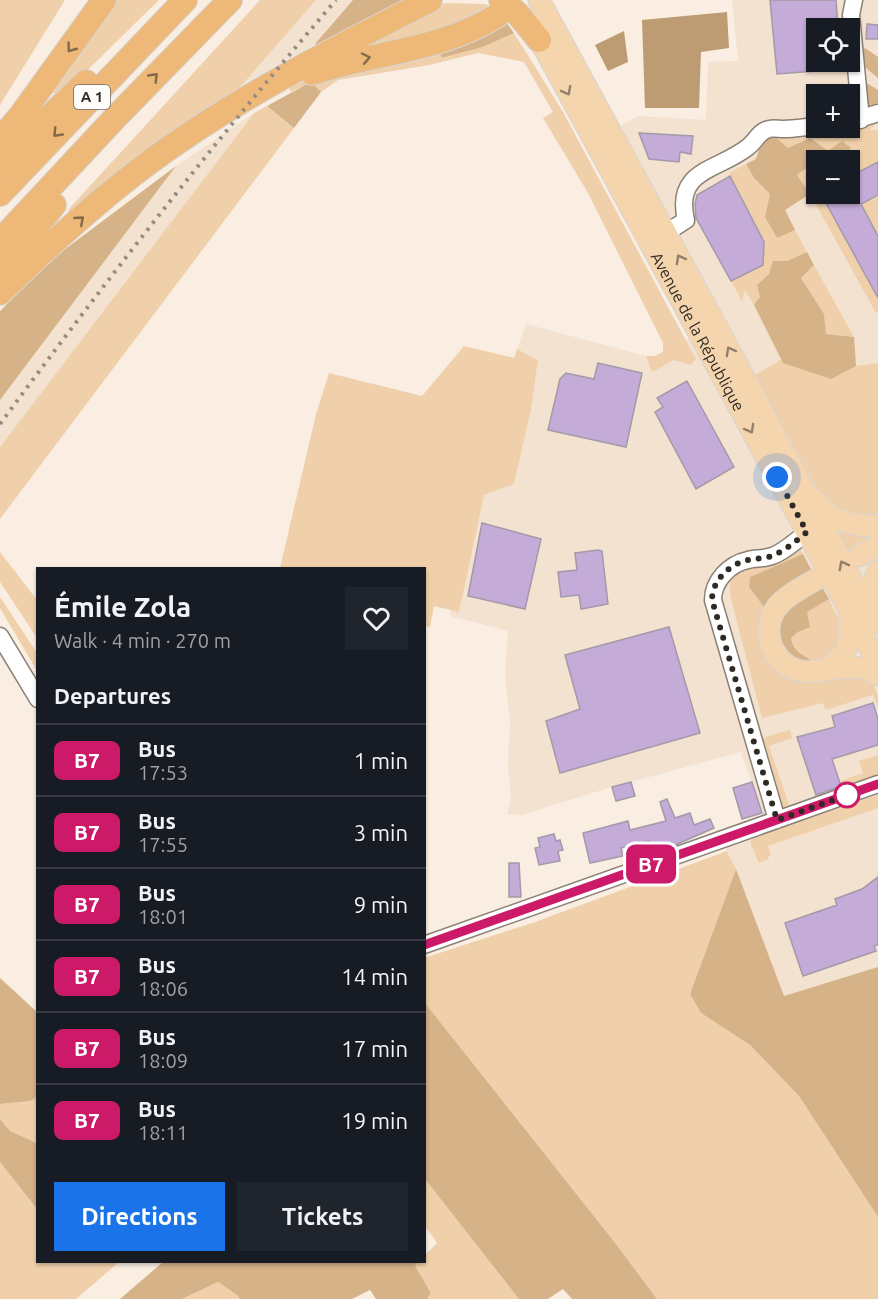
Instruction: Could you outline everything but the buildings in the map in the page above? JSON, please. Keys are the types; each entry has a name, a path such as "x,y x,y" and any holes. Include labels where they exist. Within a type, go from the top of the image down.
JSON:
{"highway":[{"path":"0,140 28,107 104,0"},
{"path":"0,164 166,4 179,0"},
{"name":"A 1","path":"0,194 185,0"},
{"name":"A 1","path":"0,241 230,0"},
{"path":"0,293 35,259 138,171 182,140 295,69 430,0"},
{"path":"251,96 352,61 435,43 481,25 500,7 517,13 539,40"},
{"path":"0,270 89,166 114,119"}],"main road":[{"name":"Avenue de la République","path":"518,0 878,663"},
{"name":"Avenue de la République","path":"538,0 808,495 859,594 876,620"},
{"path":"808,495 833,516 865,526 878,525"},
{"path":"859,556 878,545"},
{"path":"876,620 875,591 872,584 878,571"},
{"path":"814,580 782,601 771,618 769,637 777,656 789,667 802,672 850,666 866,668 878,675"},
{"path":"827,670 848,646 851,635 849,610"}],"street":[{"path":"854,0 851,15 854,84"},
{"path":"860,119 878,114"},
{"path":"666,233 686,220 683,208 687,188 696,176 748,147 763,131 771,128 806,126"},
{"path":"777,820 712,600 712,591 728,570 740,562 773,556 807,532"},
{"path":"0,636 36,696"},
{"path":"426,944 878,784"}],"shaded area":[{"path":"0,0 65,0 0,105"},
{"path":"115,0 159,0 60,97 48,89"},
{"path":"260,0 316,0 221,106 74,215 68,210"},
{"path":"316,0 353,0 315,44 243,84"},
{"path":"353,0 406,0 322,49 315,44"},
{"path":"732,0 878,0 878,967 784,996 736,869 722,839 766,824 741,752 612,787 521,815 507,814 511,798 508,765 510,722 505,674 508,631 450,616 451,610 459,611 482,494 514,484 531,410 538,360 517,349 526,324 646,356 655,356 723,320 628,146 621,125 638,116 706,120 708,62 738,61"},
{"path":"446,3 486,4 490,7 448,28 351,53 434,6"},
{"path":"727,12 729,48 701,52 699,108 645,108 642,20"},
{"path":"503,18 514,33 483,47 442,58 438,49"},
{"path":"624,31 628,62 608,71 595,45"},
{"path":"514,33 563,112 696,359 691,365 674,360 652,372 646,356 655,356 663,352 663,343 588,193 543,118 553,112 524,62 478,53 429,65 338,80 321,92 311,83 290,92 290,86 312,78 438,49 443,58 483,47"},
{"path":"865,48 878,57 878,78 866,68 862,51"},
{"path":"311,82 321,92 294,128 267,106"},
{"path":"865,82 878,90 878,108 868,108"},
{"path":"267,106 294,128 0,519 0,447 254,113"},
{"path":"254,113 0,447 0,400 176,166"},
{"path":"878,121 870,130 878,130 878,164 860,172 860,150 850,150 851,148 825,150 810,138 860,138 860,124"},
{"path":"806,133 806,138 810,138 788,148 774,136"},
{"path":"774,136 788,148 810,138 827,150 806,150 806,169 797,175 806,188 806,197 785,210 795,230 777,238 765,217 770,194 754,178 746,164 756,159 760,148 770,137"},
{"path":"842,141 851,148 850,150 829,150"},
{"path":"746,164 754,178 770,194 765,217 777,238 795,230 807,252 787,261 773,261 769,274 757,285 760,297 754,305 745,290 742,301 731,281 763,265 763,242 729,173"},
{"path":"176,166 0,400 0,311 56,256"},
{"path":"806,169 806,188 797,175"},
{"path":"878,195 878,232 876,233 861,204"},
{"path":"816,204 826,204 878,298 878,312 876,313"},
{"path":"807,252 814,265 801,278 824,314 826,334 854,337 856,366 831,379 783,363 754,305 760,297 757,285 769,274 773,261 787,261"},
{"path":"814,265 854,337 826,334 824,314 801,278"},
{"path":"464,346 514,358 517,349 538,360 531,410 514,484 484,495 459,612 434,606 430,627 426,626 426,567 280,567 316,414 329,373 422,396"},
{"path":"782,359 784,363 831,378 856,366 878,363 878,515 864,518 833,507 817,490 755,375"},
{"path":"830,523 878,532 847,553"},
{"path":"801,550 803,554 750,577 749,587 764,607 762,615 795,679 815,682 847,673 869,676 878,695 878,707 873,695 825,710 823,703 762,718 730,595 730,581 740,568"},
{"path":"0,552 36,599 36,636 0,582"},
{"path":"803,554 812,571 773,595 764,607 749,587 750,577"},
{"path":"821,585 829,599 807,612 810,627 791,638 797,651 813,663 799,662 785,650 779,636 781,615 797,600"},
{"path":"0,597 36,651 36,669 0,608"},
{"path":"829,599 844,632 829,660 813,663 797,651 791,638 810,627 806,612"},
{"path":"790,730 792,738 769,746 789,805 782,808 761,740"},
{"path":"878,755 878,774 842,787 840,781 863,773 859,761"},
{"path":"878,795 878,808 768,846 771,855 768,856 769,859 759,863 751,845 755,837"},
{"path":"727,851 736,869 690,994 701,1013 750,1045 799,1096 878,1217 878,1299 657,1299 426,1004 426,957 535,922"},
{"path":"736,869 784,996 878,967 878,1217 799,1096 750,1045 701,1013 690,994"},
{"path":"0,978 36,1011 36,1098 30,1101 0,1104"},
{"path":"426,1004 657,1299 572,1299 563,1289 548,1299 519,1299 426,1180"},
{"path":"36,1098 36,1143 10,1131 0,1119 0,1104 29,1101"},
{"path":"0,1119 10,1131 36,1143 36,1208 0,1162"},
{"path":"0,1162 36,1208 36,1263 118,1263 76,1299 0,1299"},
{"path":"426,1180 519,1299 427,1299 431,1293 414,1265 426,1263 426,1254 437,1243 426,1227"},
{"path":"162,1263 417,1263 415,1266 431,1293 427,1299 376,1299 370,1290 352,1299 240,1299 218,1282 182,1299 120,1299"},
{"path":"218,1282 240,1299 182,1299"}],"railway":[{"path":"0,424 164,209 336,0"}],"bus line":[{"name":"B7","path":"426,944 878,784"}],"route":[{"path":"777,477 807,532 773,556 740,562 728,570 712,591 712,600 777,820 847,795"}]}
